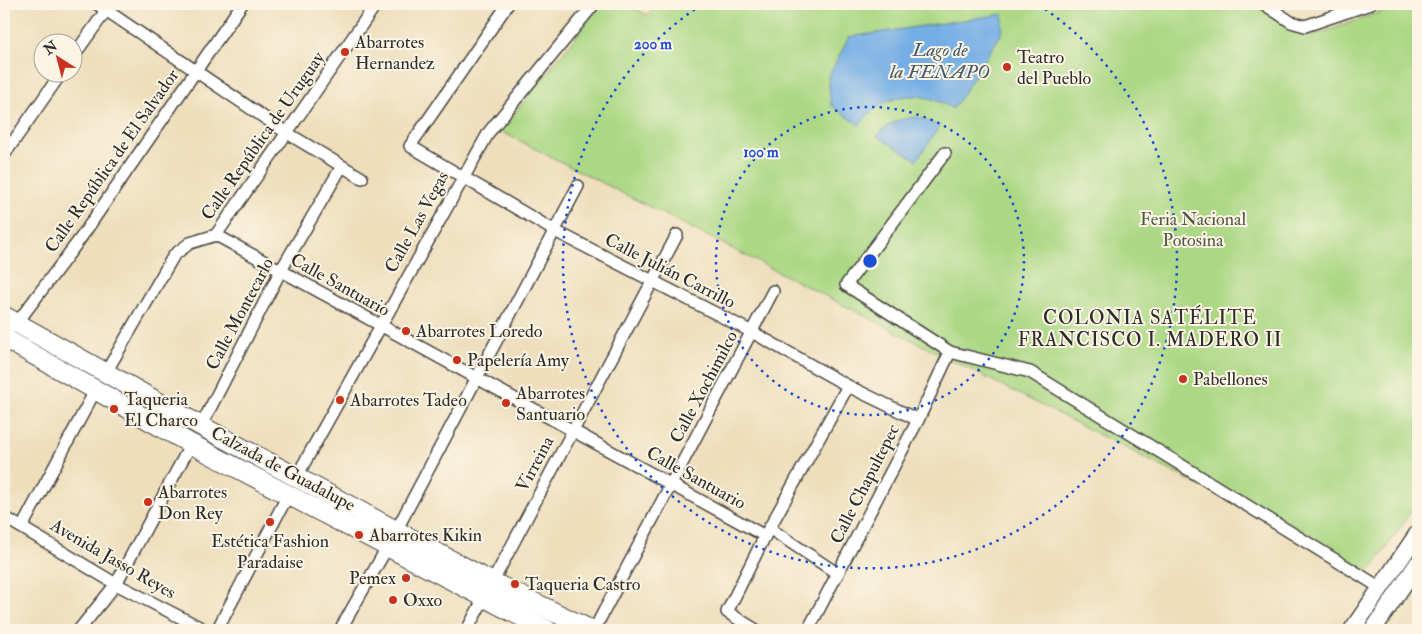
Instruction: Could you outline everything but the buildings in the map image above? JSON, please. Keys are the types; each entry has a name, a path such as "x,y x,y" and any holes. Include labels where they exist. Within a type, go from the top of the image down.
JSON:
{"main road":[{"name":"Calzada de Guadalupe","path":"8,325 396,529 492,582 592,630"},
{"name":"Calzada de Guadalupe","path":"4,338 191,444 388,546 484,599 547,630"}],"street":[{"name":"Calle República de El Salvador","path":"8,325 196,72 242,4"},
{"name":"Calle República de Uruguay","path":"104,374 174,255 190,243 216,235 376,4"},
{"name":"Calle Julián Carrillo","path":"508,4 410,146 554,231 752,332 848,386 918,420"},
{"name":"Calle Las Vegas","path":"296,476 489,132 594,4"},
{"path":"1264,4 1291,22 1305,26 1370,4"},
{"path":"82,42 105,6 196,72 287,133 362,178"},
{"path":"4,154 55,82"},
{"path":"945,153 846,285 950,352 1030,372 1381,588 1394,598"},
{"name":"Calle Montecarlo","path":"201,426 280,272 342,166"},
{"path":"340,630 388,546 578,186"},
{"name":"Calle Santuario","path":"216,235 280,272 672,485 767,532 838,574"},
{"name":"Virreina","path":"466,630 677,236"},
{"name":"Calle Xochimilco","path":"592,630 672,485 773,291"},
{"name":"Calle Chapultepec","path":"808,630 918,420 950,352"},
{"path":"756,630 727,612 767,532 848,386"},
{"path":"22,527 95,391"},
{"path":"79,630 116,584 191,444"},
{"path":"217,630 288,495"},
{"name":"Avenida Jasso Reyes","path":"4,517 116,584 205,630"},
{"path":"1352,630 1418,533"},
{"path":"1373,630 1418,563"},
{"path":"180,630 187,620"}],"green space":[{"name":"Feria Nacional Potosina","path":"602,4 625,4 647,15 656,4 1257,4 1289,26 1313,36 1403,4 1418,4 1418,501 1370,572 500,131"}],"water":[{"name":"Lago de la FENAPO","path":"1003,14 1002,33 953,109 927,98 903,97 891,100 880,106 859,125 831,105 828,77 849,37"},
{"path":"917,117 940,126 917,160 877,136 895,122"}],"place":[{"name":"Abarrotes Hernandez","path":"345,52"},
{"name":"Teatro del Pueblo","path":"1007,67"},
{"name":"Abarrotes Loredo","path":"406,331"},
{"name":"Papelería Amy","path":"457,360"},
{"name":"Pabellones","path":"1183,379"},
{"name":"Abarrotes Tadeo","path":"340,400"},
{"name":"Abarrotes Santuario","path":"506,403"},
{"name":"Taqueria El Charco","path":"114,409"},
{"name":"Abarrotes Don Rey","path":"148,502"},
{"name":"Estética Fashion Paradaise","path":"270,522"},
{"name":"Abarrotes Kikin","path":"359,535"},
{"name":"Pemex","path":"406,578"},
{"name":"Taqueria Castro","path":"515,584"},
{"name":"Oxxo","path":"393,600"}],"district":[{"name":"COLONIA SATÉLITE FRANCISCO I. MADERO II","path":"1150,329"}]}
